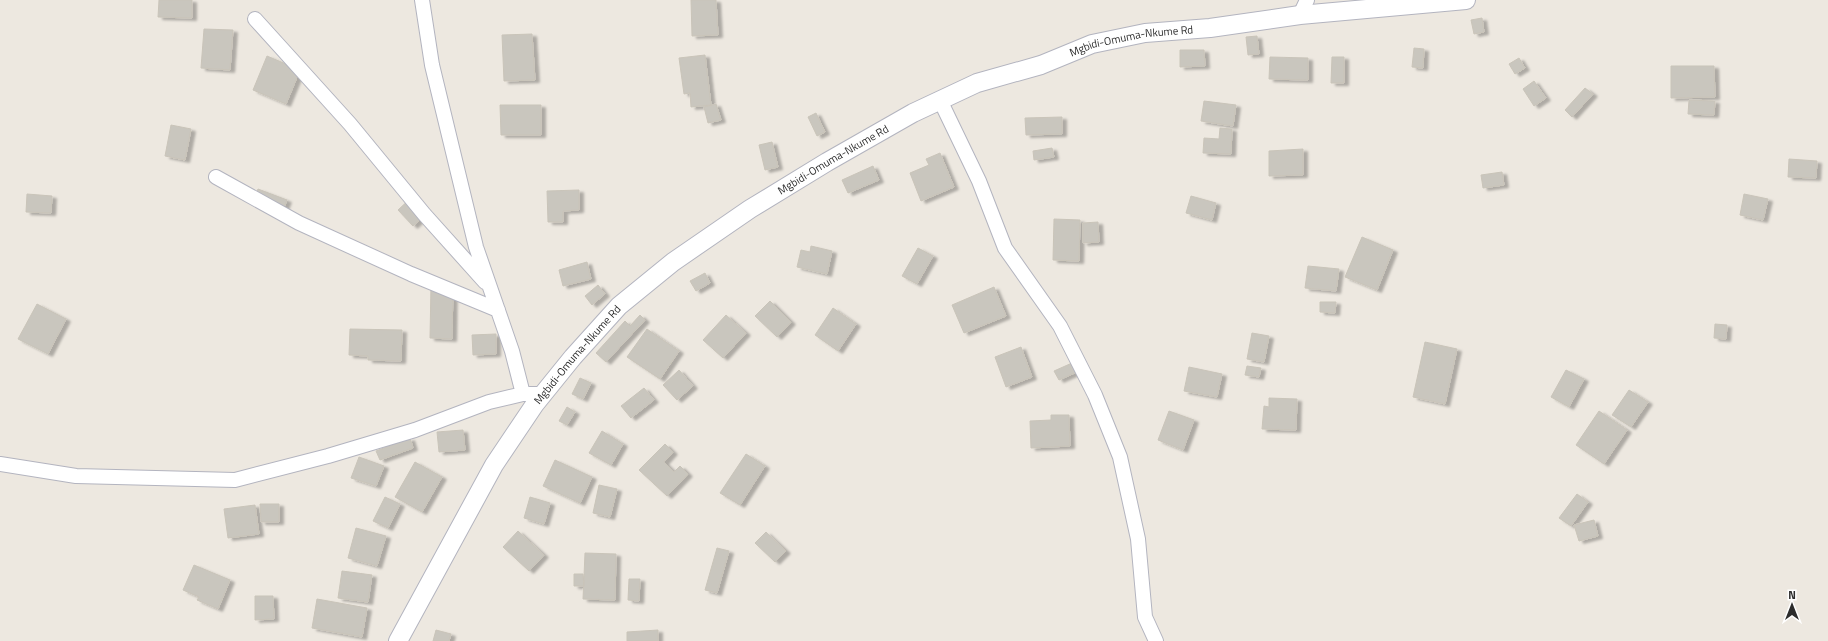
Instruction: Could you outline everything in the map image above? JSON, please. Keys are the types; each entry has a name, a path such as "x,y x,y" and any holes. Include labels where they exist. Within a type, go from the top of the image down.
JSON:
{"street":[{"path":"422,0 432,64 476,247 512,351 523,394"},
{"name":"Mgbidi-Omuma-Nkume Rd","path":"398,641 494,465 543,394 573,357 619,306 673,262 750,209 827,162 913,113 977,83 1041,65 1092,44 1145,33 1210,28 1304,7 1466,0"},
{"path":"255,19 350,124 424,214 489,287"},
{"path":"940,100 979,181 1005,248 1060,326 1095,395 1120,457 1138,539 1145,617 1156,641"},
{"path":"216,177 299,223 411,274 498,310"},
{"path":"0,464 76,476 235,480 328,456 415,430 489,402 523,394 543,394"}],"building":[{"path":"159,0 192,0 192,18 158,17"},
{"path":"691,0 716,0 718,35 692,36"},
{"path":"1482,18 1484,32 1474,34 1471,20"},
{"path":"204,29 233,30 230,70 201,68"},
{"path":"532,34 535,80 504,81 502,35"},
{"path":"1257,36 1259,54 1248,55 1246,37"},
{"path":"1414,48 1424,49 1423,68 1412,67"},
{"path":"1180,50 1204,50 1205,66 1180,67"},
{"path":"705,55 711,105 691,107 690,93 684,94 679,58"},
{"path":"267,56 300,70 286,104 253,90"},
{"path":"1270,57 1308,58 1308,80 1269,79"},
{"path":"1332,57 1344,57 1344,83 1331,83"},
{"path":"1519,58 1525,68 1515,74 1509,64"},
{"path":"1671,66 1714,66 1715,97 1671,98"},
{"path":"1534,81 1546,98 1534,106 1523,89"},
{"path":"1585,88 1593,94 1572,117 1565,110"},
{"path":"1689,100 1715,101 1714,115 1688,114"},
{"path":"1204,101 1236,105 1233,126 1201,121"},
{"path":"716,104 721,120 708,123 704,107"},
{"path":"500,105 541,105 541,135 501,135"},
{"path":"816,113 825,132 817,136 808,117"},
{"path":"1062,117 1062,134 1026,135 1025,118"},
{"path":"171,125 191,129 185,160 165,156"},
{"path":"1220,128 1232,129 1231,154 1203,153 1204,138 1219,139"},
{"path":"772,142 778,167 765,170 759,145"},
{"path":"1052,148 1054,157 1034,160 1033,151"},
{"path":"1303,149 1303,175 1269,176 1269,151"},
{"path":"940,153 954,187 921,201 910,173 929,165 926,159"},
{"path":"1789,159 1817,161 1816,178 1788,177"},
{"path":"873,166 879,180 848,193 842,180"},
{"path":"1502,172 1504,185 1483,188 1481,175"},
{"path":"258,189 287,200 283,210 254,199"},
{"path":"579,190 579,210 563,211 563,222 548,222 547,191"},
{"path":"27,194 52,196 51,213 26,212"},
{"path":"1744,194 1768,199 1763,220 1740,215"},
{"path":"1191,196 1216,203 1212,220 1186,213"},
{"path":"412,197 427,213 413,226 398,210"},
{"path":"1054,219 1080,220 1079,261 1053,260"},
{"path":"1098,222 1099,242 1083,243 1083,223"},
{"path":"1362,237 1393,250 1377,290 1345,277"},
{"path":"811,246 832,251 827,274 797,267 801,250 810,252"},
{"path":"918,248 933,256 917,284 902,276"},
{"path":"587,262 591,279 563,286 559,270"},
{"path":"1308,266 1339,269 1336,291 1305,288"},
{"path":"705,273 710,283 696,291 690,281"},
{"path":"431,284 453,285 452,339 430,338"},
{"path":"598,285 605,294 592,305 585,296"},
{"path":"994,287 1006,316 964,333 952,305"},
{"path":"770,301 791,322 777,337 755,316"},
{"path":"1320,302 1336,302 1335,313 1320,312"},
{"path":"37,304 66,319 48,354 18,339"},
{"path":"833,308 856,324 838,351 815,335"},
{"path":"640,315 645,320 606,362 596,353 625,321 630,326"},
{"path":"726,315 746,333 723,358 703,340"},
{"path":"1715,324 1727,325 1726,339 1714,338"},
{"path":"350,329 402,330 401,361 368,360 368,356 349,355"},
{"path":"647,329 679,351 660,379 627,357"},
{"path":"1252,333 1269,336 1264,362 1247,359"},
{"path":"496,334 496,354 473,355 472,335"},
{"path":"1425,342 1457,349 1445,404 1413,397"},
{"path":"1021,347 1032,377 1006,387 995,357"},
{"path":"1072,363 1077,372 1059,380 1054,371"},
{"path":"1247,366 1261,368 1259,377 1245,375"},
{"path":"1189,367 1222,374 1217,397 1184,391"},
{"path":"679,370 693,386 677,400 663,385"},
{"path":"1566,370 1584,379 1569,407 1551,397"},
{"path":"580,378 591,383 583,399 572,394"},
{"path":"644,388 654,400 631,418 621,406"},
{"path":"1629,390 1648,402 1631,427 1612,415"},
{"path":"1269,398 1297,399 1296,430 1262,429 1264,406 1269,407"},
{"path":"567,407 575,412 567,425 559,421"},
{"path":"1169,411 1194,420 1183,450 1158,440"},
{"path":"1599,411 1627,430 1604,464 1576,445"},
{"path":"1051,415 1069,415 1070,446 1031,448 1030,421 1051,420"},
{"path":"463,430 465,450 439,452 437,432"},
{"path":"602,431 623,444 611,465 589,453"},
{"path":"410,438 413,448 380,460 376,451"},
{"path":"665,444 673,452 664,462 674,472 680,466 688,474 667,496 639,470"},
{"path":"746,454 765,466 740,505 720,493"},
{"path":"359,457 384,466 376,486 351,478"},
{"path":"555,460 592,477 580,503 543,486"},
{"path":"415,462 442,477 422,512 395,497"},
{"path":"599,485 617,489 610,517 593,513"},
{"path":"1577,494 1588,502 1571,526 1559,518"},
{"path":"385,497 400,504 388,528 373,521"},
{"path":"530,497 550,503 544,524 524,518"},
{"path":"260,504 279,504 279,522 261,522"},
{"path":"255,505 259,534 228,538 224,509"},
{"path":"1594,520 1598,536 1579,541 1574,525"},
{"path":"356,528 386,536 377,566 348,558"},
{"path":"518,531 544,555 529,571 503,547"},
{"path":"766,532 786,551 775,562 755,543"},
{"path":"717,548 729,551 717,593 705,590"},
{"path":"585,553 616,554 615,600 583,599"},
{"path":"194,565 230,580 218,609 197,600 199,597 183,590"},
{"path":"342,571 372,575 368,602 338,598"},
{"path":"574,574 583,574 584,586 574,586"},
{"path":"629,579 640,579 639,601 628,600"},
{"path":"255,596 273,596 274,619 255,620"},
{"path":"317,599 367,608 362,637 312,628"},
{"path":"436,630 451,634 449,641 433,641"},
{"path":"658,630 658,641 627,641 627,632"}]}
